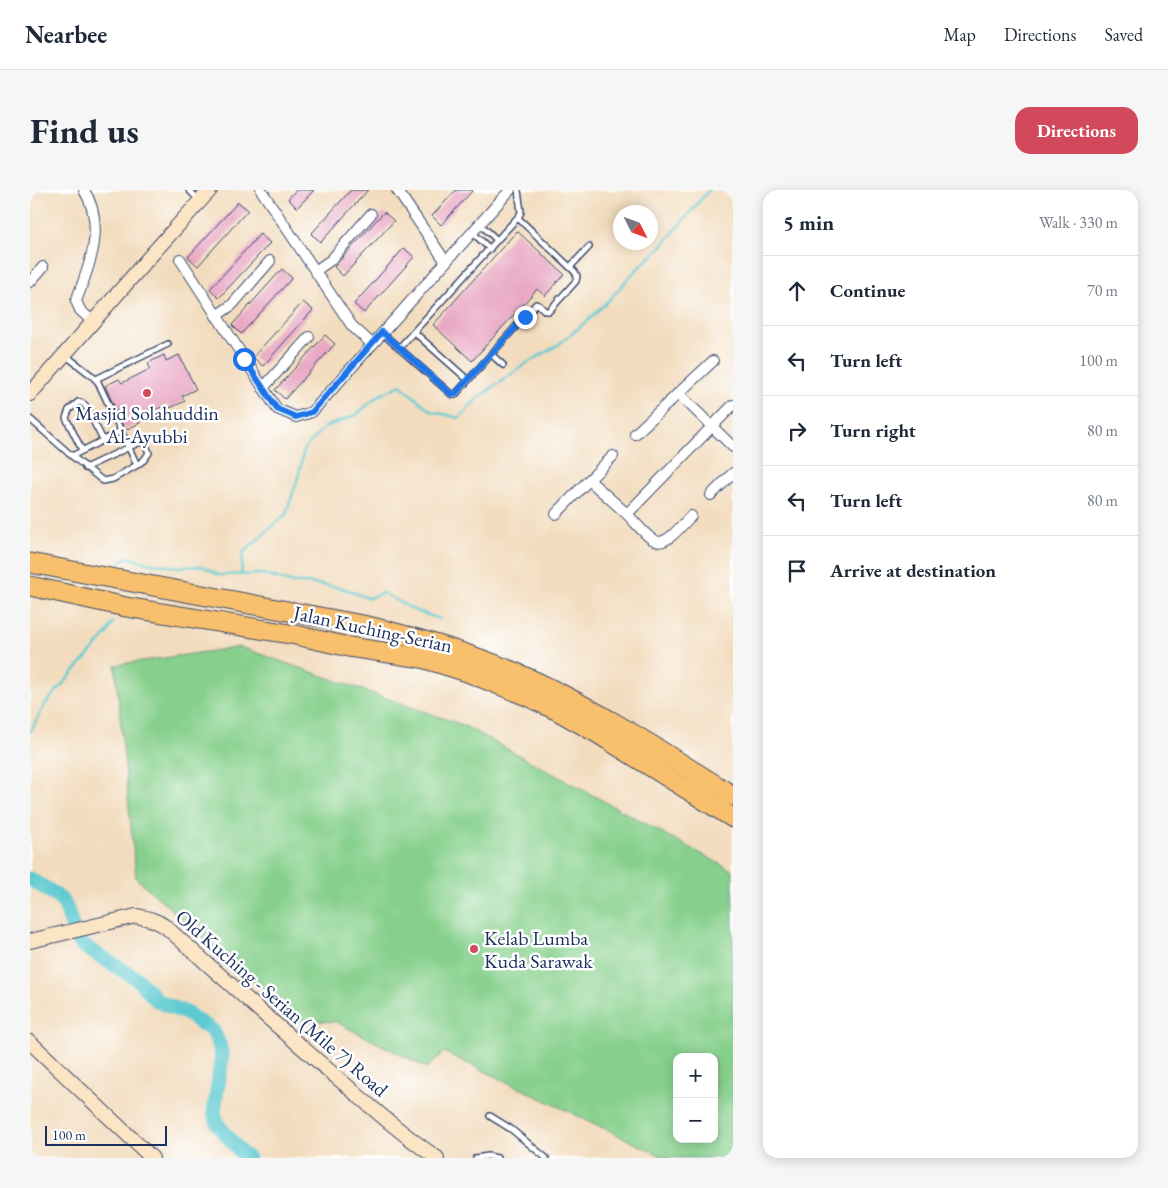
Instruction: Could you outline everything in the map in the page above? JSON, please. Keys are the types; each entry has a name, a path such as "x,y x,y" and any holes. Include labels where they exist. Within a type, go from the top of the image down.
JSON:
{"highway":[{"name":"Jalan Kuching-Serian","path":"30,563 368,626 413,637 460,652 522,676 574,701 733,796"},
{"name":"Jalan Kuching-Serian","path":"30,586 126,607 296,635 349,647 422,658 467,672 529,697 560,712 733,818"}],"street":[{"path":"84,190 93,208 96,232 89,266 76,301 80,310 93,322"},
{"path":"30,394 210,190"},
{"path":"261,190 352,326 372,344"},
{"path":"397,190 446,262"},
{"path":"180,259 277,409 296,417 312,412 510,190"},
{"path":"315,271 331,260 371,214"},
{"path":"216,316 232,304 270,261"},
{"path":"30,282 43,267"},
{"path":"263,388 309,337"},
{"path":"635,434 713,361"},
{"path":"678,393 733,447"},
{"path":"627,514 733,405"},
{"path":"556,514 613,456"},
{"path":"711,495 733,472"},
{"path":"589,480 656,542 670,538 691,516"},
{"name":"Old Kuching - Serian (Mile 7) Road","path":"30,941 136,916 148,918 166,927 302,1048 402,1133 437,1158"},
{"path":"30,1042 152,1158"}],"lane":[{"path":"189,190 201,201"},
{"path":"400,348 518,218 520,212 518,190"},
{"path":"382,332 451,394 455,394 536,304 545,311 549,311 576,281 577,276 570,267 518,218"},
{"path":"480,224 497,240"},
{"path":"472,232 490,249"},
{"path":"570,267 588,247"},
{"path":"414,332 468,380"},
{"path":"96,379 168,344"},
{"path":"491,354 503,365"},
{"path":"64,355 96,379 137,465"},
{"path":"82,450 66,418 69,410 78,402 85,405 103,440"},
{"path":"30,419 86,468 105,482 137,465 149,453 146,445 140,442 86,468"},
{"path":"72,456 121,432"},
{"path":"490,1116 511,1129 546,1158"},
{"path":"476,1158 488,1156 497,1158"}],"green space":[{"name":"Kelab Lumba Kuda Sarawak","path":"240,647 463,725 733,871 733,1158 666,1158 444,1052 427,1068 336,1022 296,1020 136,878 115,665"}],"building":[{"path":"296,190 314,190 297,208 288,199"},
{"path":"351,190 368,190 321,242 311,234"},
{"path":"456,190 473,190 441,225 432,216"},
{"path":"238,202 248,210 198,266 188,257"},
{"path":"384,212 394,221 343,276 334,267"},
{"path":"517,231 564,274 545,296 537,289 472,361 433,325"},
{"path":"260,234 270,243 219,298 210,289"},
{"path":"404,248 414,257 364,313 354,304"},
{"path":"282,269 292,278 241,334 232,325"},
{"path":"303,302 313,310 263,366 253,357"},
{"path":"325,335 335,344 285,399 275,390"},
{"name":"Masjid Solahuddin Al-Ayubbi","path":"164,355 166,361 179,355 196,389 182,396 185,401 170,408 168,404 137,418 140,423 125,430 105,386 119,379 122,383 150,369 148,363"}],"waterway":[{"path":"241,574 243,553 286,514 298,478 304,449 325,427 356,415 378,396 400,385 431,411 459,418 478,398 527,363 558,345 587,321 660,248 709,190"},
{"path":"121,564 121,561 127,557 149,563 178,567 202,566 219,575 262,574 294,583 309,583 343,588 368,598 383,593 416,611 440,619"},
{"path":"30,732 46,703 107,634 113,622"},
{"path":"30,879 59,898 65,905 76,936 82,945 137,979 158,1001 186,1013 213,1031 222,1057 214,1112 218,1125 242,1154 248,1158"}],"place":[{"name":"Masjid Solahuddin Al-Ayubbi","path":"147,393"},
{"name":"Kelab Lumba Kuda Sarawak","path":"474,949"}],"route":[{"path":"244,359 277,409 296,417 312,412 382,332 451,394 455,394 525,317"}]}
